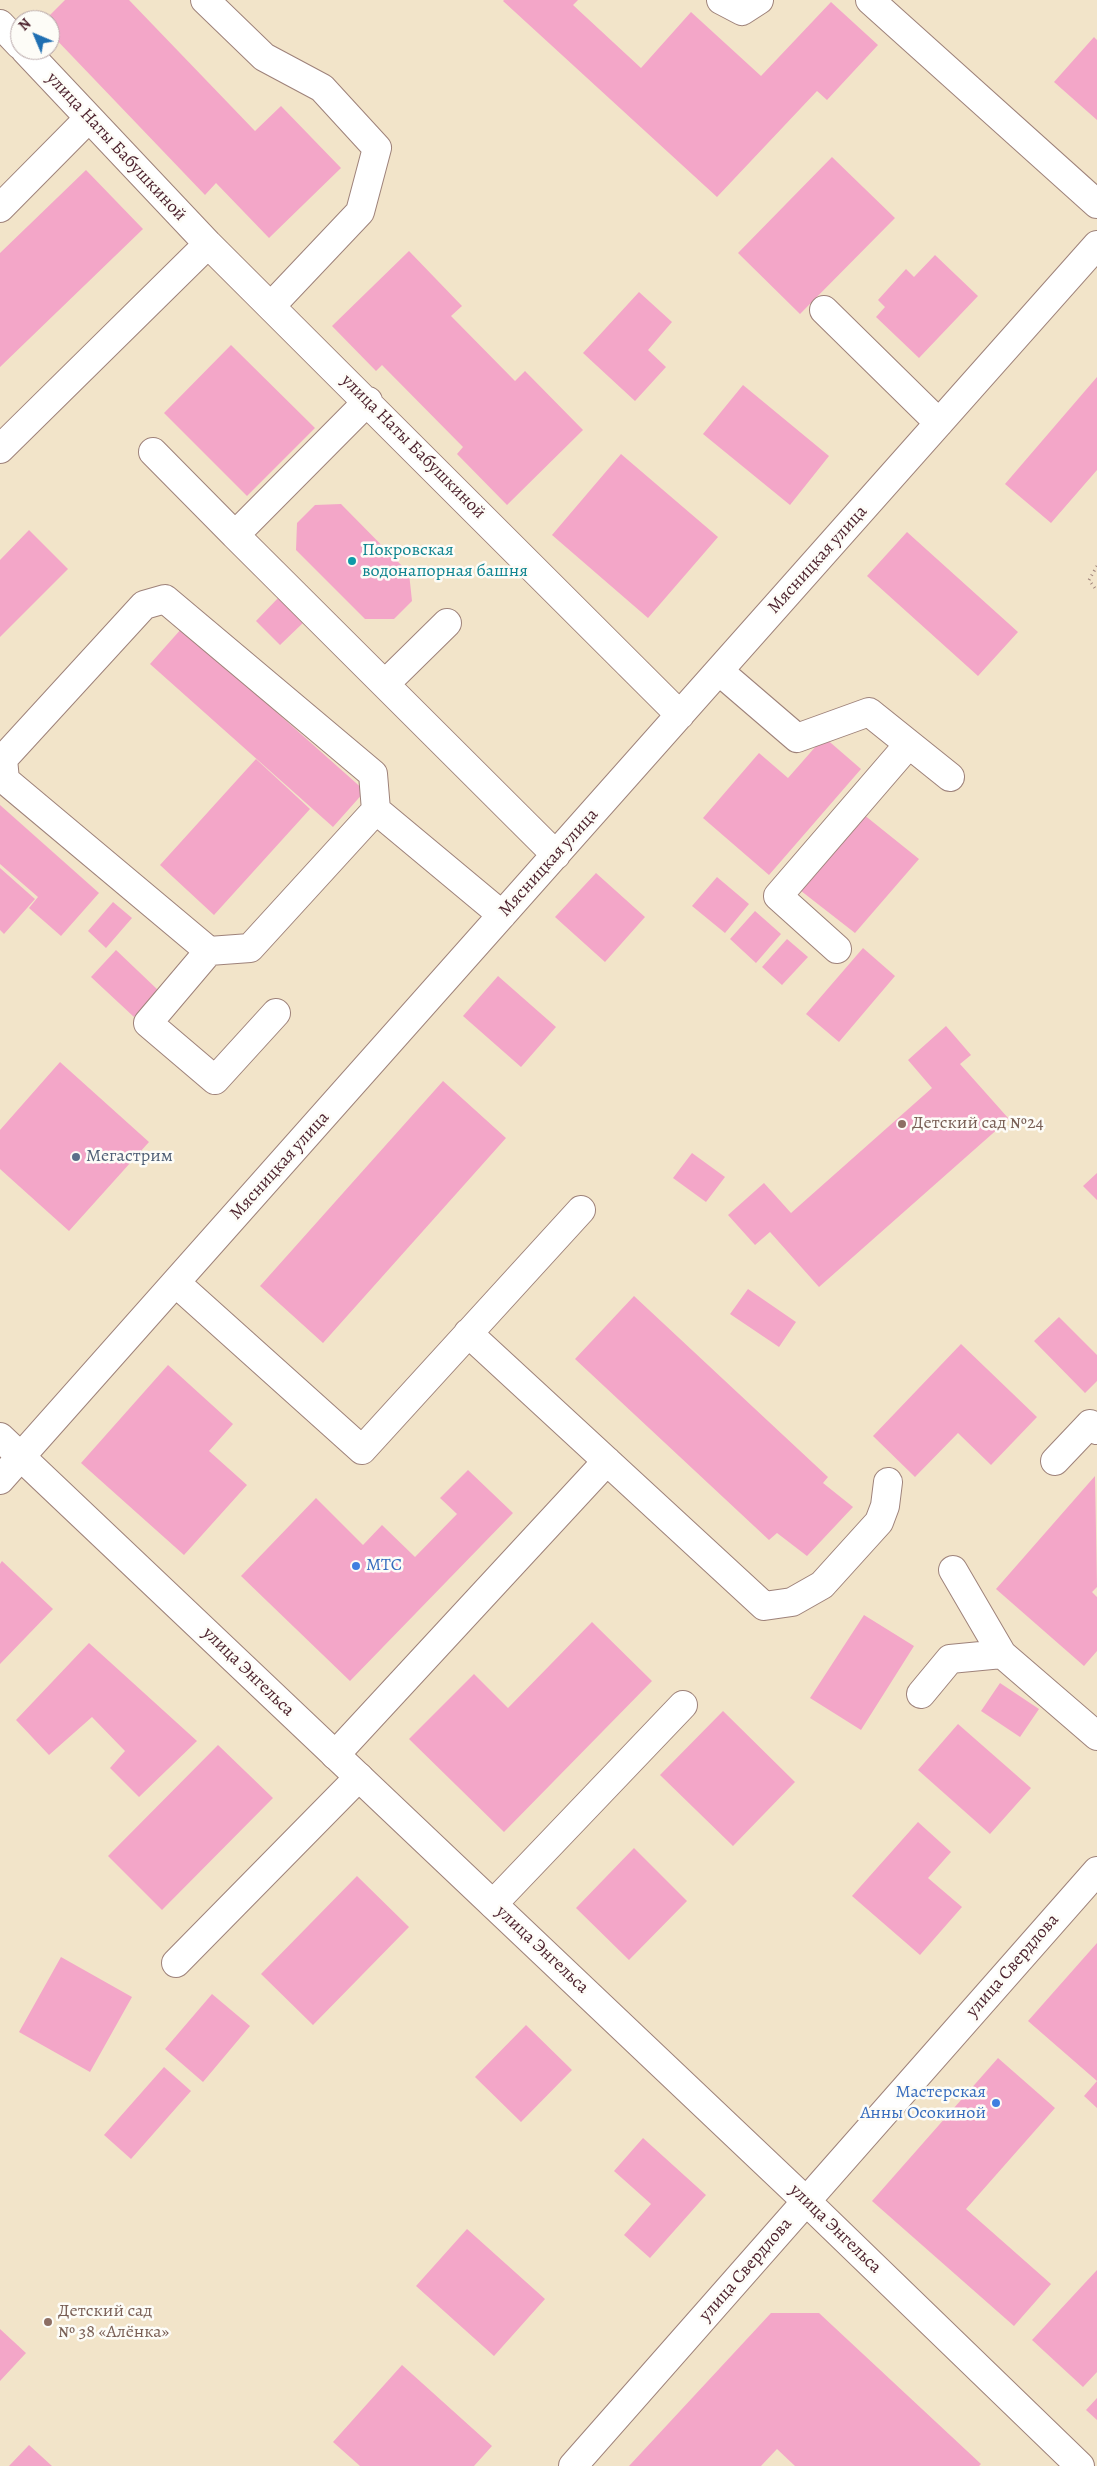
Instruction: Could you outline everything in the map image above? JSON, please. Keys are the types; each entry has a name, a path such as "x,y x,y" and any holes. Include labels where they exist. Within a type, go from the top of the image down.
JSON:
{"street":[{"path":"205,0 264,57 322,88 377,148 360,212 272,305"},
{"path":"721,0 742,12 758,0"},
{"path":"870,0 1097,204"},
{"path":"0,24 10,34"},
{"name":"улица Наты Бабушкиной","path":"34,60 208,244 272,305 680,715"},
{"path":"0,208 89,118"},
{"path":"0,450 208,244"},
{"name":"Мясницкая улица","path":"0,1480 939,423 1095,251"},
{"path":"824,310 939,423"},
{"path":"235,534 368,401"},
{"path":"153,452 556,854"},
{"path":"376,810 250,948 209,951 5,780 3,759 144,605 165,599 373,774 376,810 502,915"},
{"path":"386,684 447,623"},
{"path":"719,671 797,738 869,712 950,777"},
{"path":"837,949 778,896 909,744"},
{"path":"209,951 148,1023 215,1080 276,1013"},
{"path":"176,1283 362,1450 581,1210"},
{"path":"468,1333 764,1606 792,1602 822,1585 879,1522 885,1506 888,1482"},
{"path":"1055,1461 1090,1424 1097,1430"},
{"name":"улица Энгельса","path":"0,1438 806,2201 1080,2466"},
{"path":"335,1755 607,1461"},
{"path":"952,1570 1002,1654 1097,1736"},
{"path":"921,1694 950,1659 1002,1654"},
{"path":"493,1904 683,1704"},
{"path":"176,1963 359,1777"},
{"name":"улица Свердлова","path":"573,2466 1097,1871"}],"path":[{"path":"1097,566 1089,580 1097,591"}],"building":[{"path":"65,0 129,0 255,131 281,106 341,168 269,238 216,183 205,195 60,43 60,10 55,10"},
{"path":"504,0 578,0 573,5 641,68 691,12 761,76 831,2 878,45 827,100 817,91 717,197"},
{"path":"1094,37 1097,40 1097,120 1054,82"},
{"path":"832,157 895,218 800,314 738,253"},
{"path":"86,170 143,229 0,367 0,253"},
{"path":"409,251 462,306 451,316 515,381 525,371 583,430 507,505 457,454 463,447 382,365 376,371 332,326"},
{"path":"935,255 978,296 919,358 876,317 885,307 878,300 906,269 914,277"},
{"path":"639,292 672,322 648,350 666,367 635,401 583,353"},
{"path":"231,345 315,428 247,496 164,413"},
{"path":"1097,377 1097,470 1051,523 1005,484"},
{"path":"743,385 829,456 790,505 703,434"},
{"path":"621,454 718,537 648,618 552,535"},
{"name":"Покровская водонапорная башня","path":"341,504 409,573 412,601 394,619 365,619 296,550 297,523 315,505"},
{"path":"29,530 68,569 0,637 0,560"},
{"path":"907,532 1018,632 978,676 867,576"},
{"path":"280,596 305,621 280,645 256,621"},
{"path":"182,628 365,791 333,827 150,664"},
{"path":"824,737 861,769 769,875 703,818 759,753 788,778"},
{"path":"256,759 310,809 214,915 160,865"},
{"path":"0,805 99,893 61,936 29,908 38,897 0,864"},
{"path":"858,810 919,859 855,933 796,887"},
{"path":"0,868 35,899 4,934 0,930"},
{"path":"596,873 645,917 605,962 555,917"},
{"path":"717,877 749,904 725,933 692,906"},
{"path":"113,902 132,918 106,948 88,931"},
{"path":"755,911 781,934 756,963 730,939"},
{"path":"787,939 808,957 782,985 762,967"},
{"path":"863,948 895,976 839,1042 806,1014"},
{"path":"116,950 159,991 134,1017 91,977"},
{"path":"498,976 556,1027 521,1067 463,1016"},
{"path":"946,1026 971,1055 960,1064 1009,1119 819,1287 770,1232 755,1245 728,1215 764,1183 791,1213 932,1088 908,1060"},
{"path":"60,1062 149,1142 69,1231 0,1169 0,1130"},
{"path":"443,1081 506,1138 323,1343 260,1286"},
{"path":"692,1153 725,1177 706,1202 673,1178"},
{"path":"1097,1173 1097,1200 1083,1186"},
{"path":"748,1289 796,1322 779,1347 730,1314"},
{"path":"634,1296 828,1477 823,1483 853,1507 807,1556 777,1533 769,1540 575,1359"},
{"path":"1059,1317 1097,1355 1097,1381 1085,1393 1034,1341"},
{"path":"961,1344 1037,1417 991,1465 958,1433 915,1477 873,1436"},
{"path":"168,1365 233,1424 209,1451 247,1485 184,1555 81,1463"},
{"name":"МТС","path":"468,1470 513,1513 350,1681 241,1576 316,1498 363,1545 382,1525 415,1557 457,1514 440,1498"},
{"path":"1095,1476 1097,1587 1092,1592 1097,1597 1097,1651 1084,1666 996,1589"},
{"path":"2,1561 53,1609 0,1664 0,1564"},
{"path":"864,1615 914,1646 861,1730 810,1698"},
{"path":"592,1622 652,1681 504,1832 409,1739 474,1674 508,1708"},
{"path":"89,1643 197,1741 139,1797 110,1768 125,1751 92,1717 49,1755 16,1720"},
{"path":"1000,1683 1039,1709 1020,1737 981,1711"},
{"path":"723,1711 795,1782 733,1846 660,1775"},
{"path":"958,1724 1031,1788 990,1834 918,1770"},
{"path":"218,1745 273,1798 162,1910 108,1856"},
{"path":"918,1822 951,1852 928,1878 962,1907 920,1955 852,1896"},
{"path":"634,1848 687,1901 629,1960 576,1908"},
{"path":"357,1876 409,1927 313,2025 261,1974"},
{"path":"1097,1943 1097,2081 1028,2021"},
{"path":"61,1957 132,1997 90,2072 19,2032"},
{"path":"212,1994 250,2026 203,2082 165,2049"},
{"path":"526,2025 572,2070 521,2122 475,2077"},
{"path":"998,2058 1055,2108 966,2209 1051,2284 1014,2326 872,2201"},
{"path":"164,2067 191,2091 131,2159 104,2135"},
{"path":"1097,2081 1097,2108 1084,2096"},
{"path":"643,2138 706,2195 650,2258 624,2235 651,2204 614,2171"},
{"path":"467,2229 545,2299 494,2356 416,2286"},
{"path":"1097,2270 1097,2372 1083,2387 1032,2340"},
{"path":"771,2313 819,2313 981,2464 979,2466 795,2466 777,2449 761,2466 629,2466"},
{"path":"0,2329 26,2353 0,2381"},
{"path":"402,2365 492,2446 474,2466 360,2466 333,2442"},
{"path":"1097,2398 1097,2420 1086,2410"},
{"path":"29,2445 52,2466 9,2466"}],"place":[{"name":"Покровская водонапорная башня","path":"352,561"},
{"name":"Детский сад №24","path":"902,1124"},
{"name":"Мегастрим","path":"76,1157"},
{"name":"МТС","path":"356,1566"},
{"name":"Мастерская Анны Осокиной","path":"996,2103"},
{"name":"Детский сад № 38 «Алёнка»","path":"48,2322"}]}
